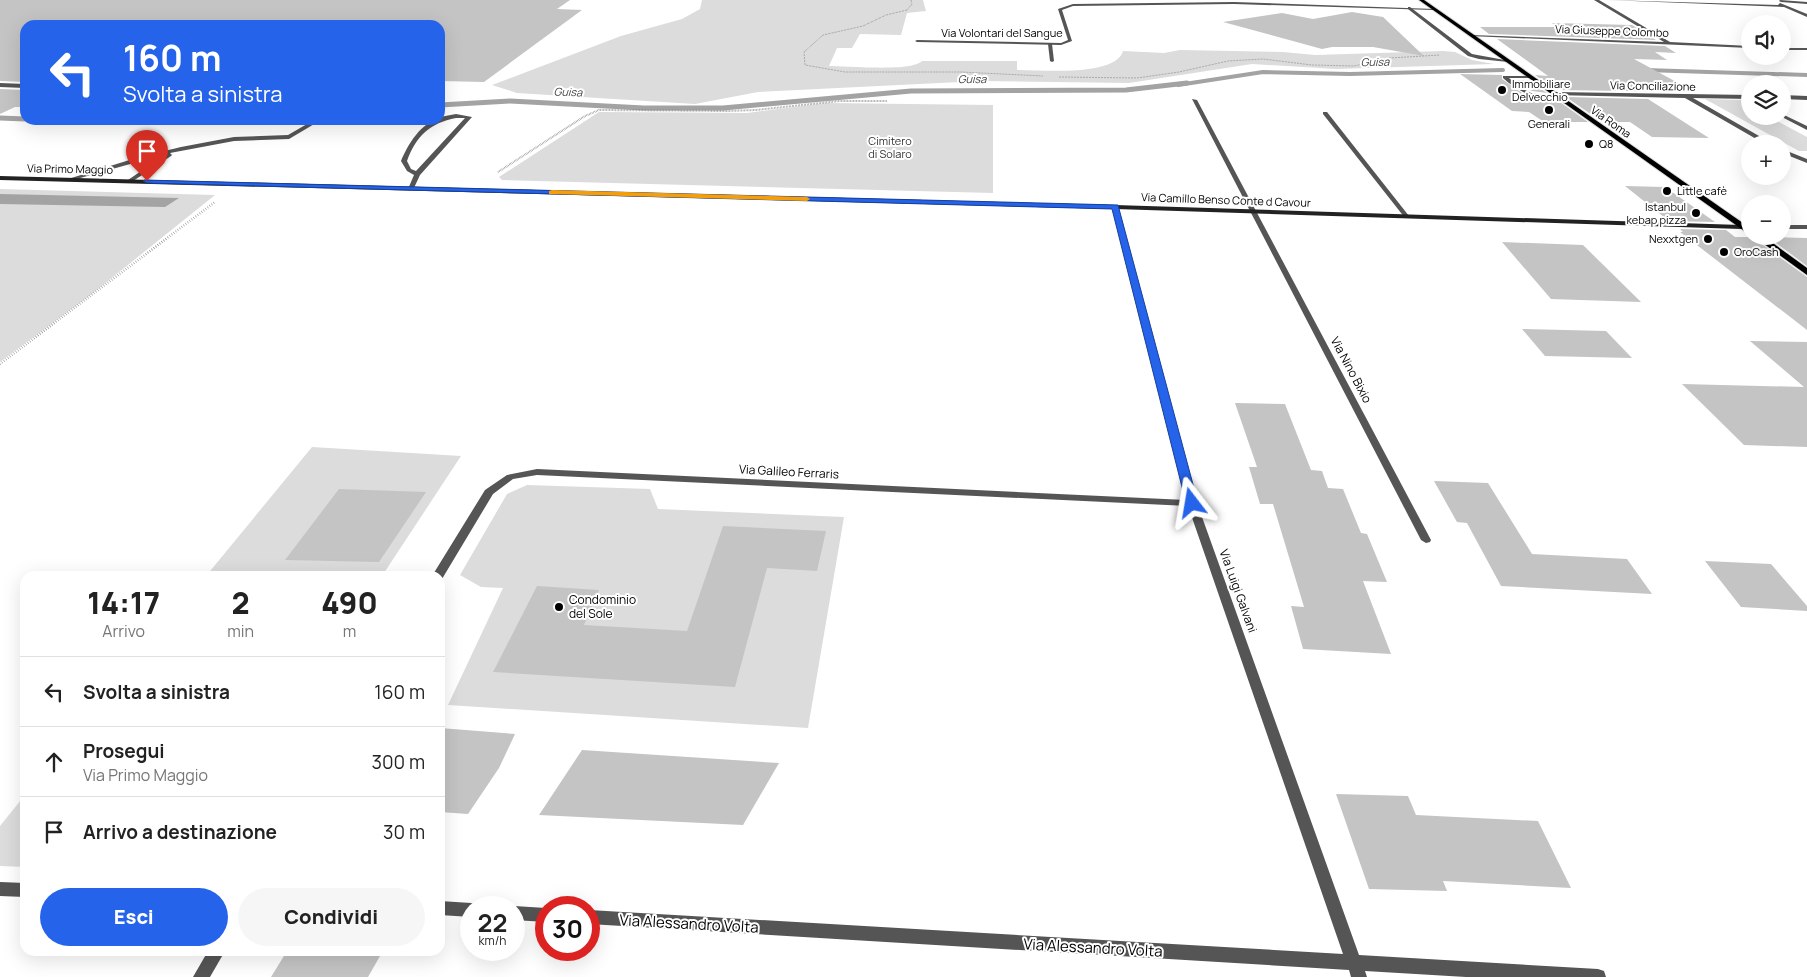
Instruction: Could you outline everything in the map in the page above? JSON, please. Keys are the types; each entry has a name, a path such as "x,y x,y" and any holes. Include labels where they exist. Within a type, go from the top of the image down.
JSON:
{"main road":[{"name":"Via Roma","path":"1421,0 1741,224"},
{"path":"1769,245 1807,272"}],"street":[{"path":"1596,0 1669,44"},
{"path":"1609,0 1785,6"},
{"path":"1770,0 1804,3"},
{"name":"Via Volontari del Sangue","path":"917,41 1061,44 1070,41 1060,9 1072,5 1234,2 1433,8"},
{"path":"1778,2 1807,16"},
{"path":"1409,8 1470,55 1478,58 1508,61"},
{"name":"Via Giuseppe Colombo","path":"1472,36 1741,47"},
{"path":"1050,44 1052,61"},
{"path":"1791,49 1807,50"},
{"name":"Via Conciliazione","path":"1530,77 1505,77 1526,93 1536,97 1741,97"},
{"path":"0,85 20,86"},
{"path":"1686,96 1754,135"},
{"path":"1791,97 1807,98"},
{"name":"Via Nino Bixio","path":"1194,100 1426,540"},
{"path":"1324,114 1407,216"},
{"path":"411,189 417,174 469,117 456,116 445,118"},
{"path":"1791,120 1807,128"},
{"path":"71,179 138,159 181,149 234,139 289,137 310,125"},
{"path":"417,174 409,170 404,161 410,145 421,131 430,125"},
{"path":"130,181 181,149"},
{"path":"1791,155 1807,161"},
{"name":"Via Primo Maggio","path":"0,178 230,184"},
{"name":"Via Camillo Benso Conte d Cavour","path":"230,184 1115,207 1741,227"},
{"name":"Via Luigi Galvani","path":"1115,207 1192,503 1357,970"},
{"path":"1791,227 1807,227"},
{"name":"Via Galileo Ferraris","path":"441,571 489,492 510,477 538,472 1192,503"},
{"path":"0,888 20,890"},
{"path":"445,908 460,909"},
{"name":"Via Alessandro Volta","path":"600,919 1357,970 1598,977"},
{"path":"201,977 214,956"}],"path":[{"path":"911,0 912,4 908,10 886,15 863,26 823,35 804,52 805,65 819,70 855,73 978,70 1070,78 1137,78 1179,72 1228,61 1263,59 1312,65 1354,66 1390,58 1470,55"},
{"path":"470,190 585,116 599,110 727,112 839,101 887,101"},
{"path":"0,364 240,184"}],"green space":[{"path":"702,0 923,0 926,11 907,13 901,35 860,34 852,48 837,48 829,66 893,67 916,64 922,61 1017,61 1017,70 1059,71 1107,65 1117,59 1123,51 1164,53 1180,50 1283,52 1315,55 1443,51 1455,52 1472,60 1494,64 1336,69 1252,64 1129,83 980,81 758,92 695,104 517,93 492,85 621,36 682,19 700,9"},
{"path":"1705,99 1741,100 1741,119"},
{"name":"Cimitero di Solaro","path":"826,103 993,105 993,193 502,180 499,177 599,112 747,113"},
{"path":"1752,125 1785,125 1807,137 1807,151 1799,151 1791,147 1791,135 1770,135"},
{"path":"0,189 215,195 93,293 0,362"},
{"path":"312,447 461,456 385,571 210,571"},
{"path":"527,485 650,489 658,509 844,517 808,728 448,705 503,588 481,587 460,575 507,494"},
{"path":"20,801 20,867 0,866 0,826"}],"shaded area":[{"path":"0,194 179,198 165,207 0,204"}],"building":[{"path":"0,0 570,0 557,9 582,10 484,82 445,81 445,20 20,20 20,82 0,81"},
{"path":"1352,12 1383,17 1424,56 1373,47 1332,47 1322,49 1223,22 1282,13 1313,19"},
{"path":"1552,23 1632,25 1656,40 1489,34 1480,27 1558,27"},
{"path":"1497,39 1665,46 1676,53 1655,52 1667,60 1634,59 1695,92 1556,90 1535,75 1548,76"},
{"path":"1460,74 1502,75 1502,79 1522,93 1538,100 1557,100 1588,122 1544,122 1529,112 1512,111"},
{"path":"1514,80 1528,80 1547,93 1532,91"},
{"path":"0,89 20,90 20,107 15,107 0,114"},
{"path":"1566,97 1648,99 1709,138 1652,137 1630,122 1602,122"},
{"path":"1625,186 1665,187 1715,222 1669,221"},
{"path":"1680,229 1726,230 1735,237 1741,237 1741,245 1763,245 1807,277 1807,330 1680,232 1683,232"},
{"path":"1791,238 1807,238 1807,266 1779,245 1791,245"},
{"path":"1502,242 1583,245 1641,302 1551,299"},
{"path":"1522,329 1606,331 1632,358 1545,356"},
{"path":"1750,341 1807,342 1807,447 1744,445 1682,384 1804,387"},
{"path":"1235,403 1285,404 1311,470 1322,471 1328,488 1343,489 1361,533 1367,534 1387,582 1363,581 1391,654 1303,649 1291,606 1304,607 1273,504 1260,504 1249,467 1257,467"},
{"path":"1434,481 1488,483 1532,554 1627,559 1652,594 1501,586 1467,523 1457,522"},
{"path":"339,489 426,492 379,562 285,560"},
{"name":"Condominio del Sole","path":"723,526 826,531 817,571 767,568 735,687 493,672 537,586 599,590 584,625 687,631"},
{"path":"1705,561 1771,564 1807,606 1807,611 1741,607"},
{"path":"445,728 515,734 499,768 468,814 445,812"},
{"path":"582,750 779,763 743,825 539,815"},
{"path":"1336,794 1408,796 1416,815 1538,821 1571,888 1443,881 1447,891 1369,889"},
{"path":"284,956 380,956 368,977 271,977"}],"waterway":[{"name":"Guisa","path":"1178,85 1263,72 1350,74 1503,70"},
{"name":"Guisa","path":"1645,70 1807,75"},
{"name":"Guisa","path":"445,105 510,101 644,108 723,108 911,91 1126,90 1187,83"},
{"name":"Guisa","path":"0,118 20,119"}],"slow traffic":[{"path":"552,192 807,199"}],"place":[{"name":"Immobiliare Delvecchio","path":"1502,90"},
{"name":"Generali","path":"1549,110"},
{"name":"Q8","path":"1589,144"},
{"name":"Little cafè","path":"1667,191"},
{"name":"Istanbul kebap pizza","path":"1696,213"},
{"name":"Nexxtgen","path":"1708,239"},
{"name":"OroCash","path":"1724,252"},
{"name":"Condominio del Sole","path":"559,607"}],"route":[{"path":"147,181 1115,207 1192,503"}]}
